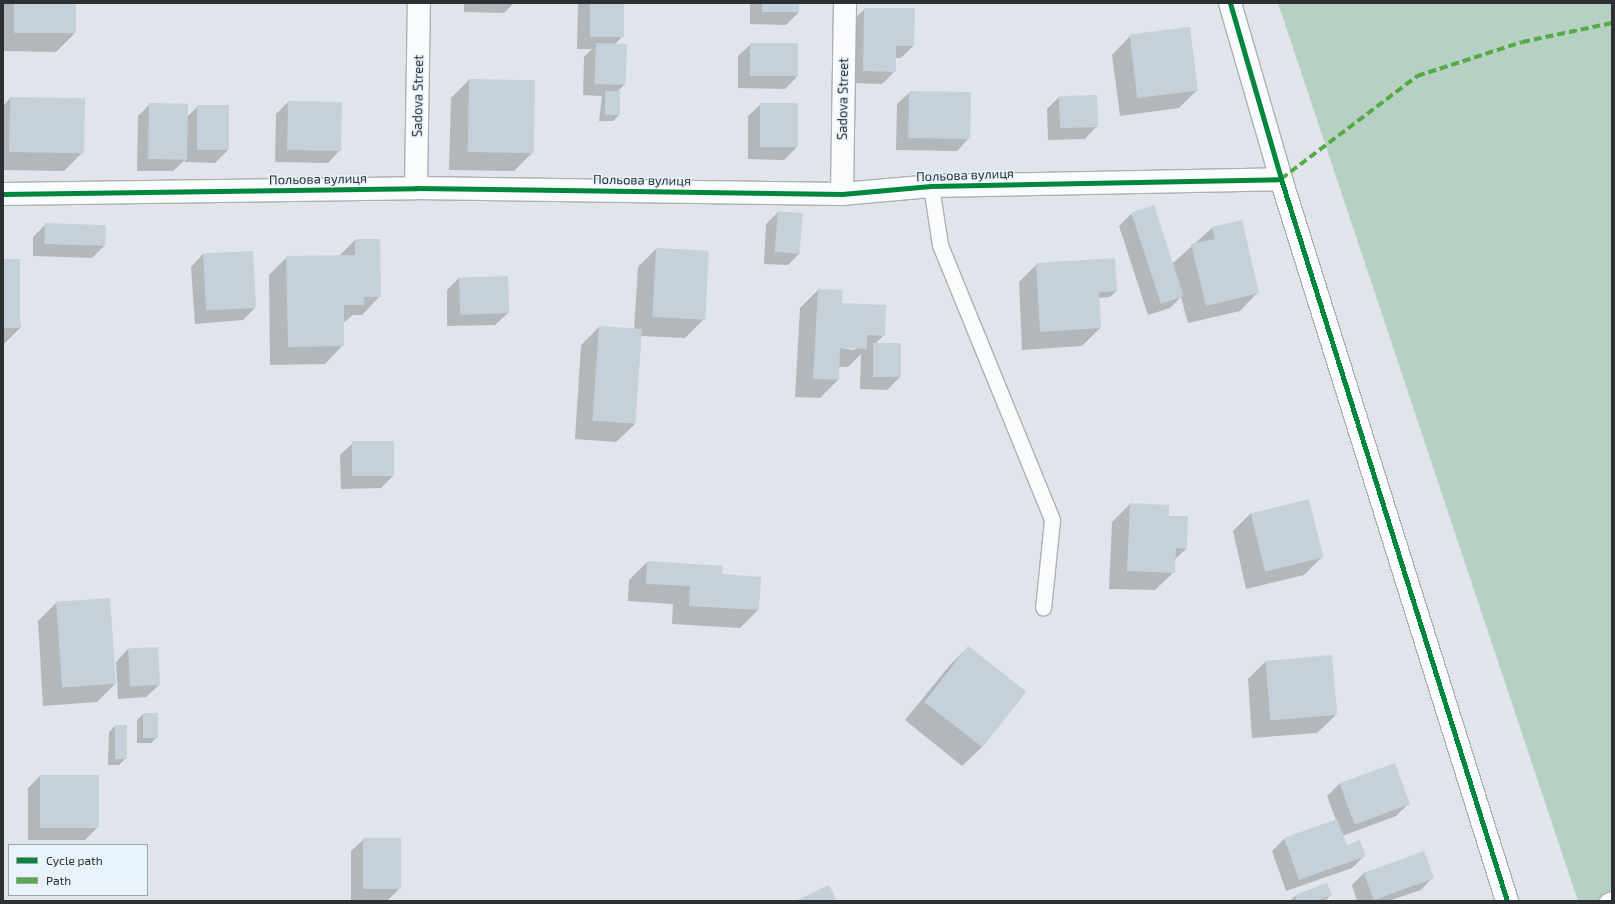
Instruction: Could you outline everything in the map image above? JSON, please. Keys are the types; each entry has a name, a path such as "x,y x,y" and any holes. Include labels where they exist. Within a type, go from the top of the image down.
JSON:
{"street":[{"name":"Sadova Street","path":"416,188 419,3"},
{"name":"Sadova Street","path":"842,194 845,3"},
{"path":"1230,3 1281,179 1507,901"},
{"name":"Польова вулиця","path":"3,194 416,188 842,194 931,186 1281,179"}],"lane":[{"path":"931,186 940,245 1052,520 1043,608"},
{"path":"1607,901 1612,899"}],"green space":[{"path":"1278,3 1612,3 1612,901 1578,901"}],"building":[{"path":"14,3 76,3 76,33 14,33"},
{"path":"590,3 624,3 624,37 590,37"},
{"path":"762,3 799,3 799,12 762,12"},
{"path":"864,8 915,8 914,46 896,46 896,72 863,71"},
{"path":"1190,27 1198,91 1137,98 1129,34"},
{"path":"596,43 627,44 626,85 595,84"},
{"path":"750,43 798,43 798,76 750,76"},
{"path":"469,79 535,80 534,153 468,152"},
{"path":"605,91 620,91 620,115 605,115"},
{"path":"909,91 971,92 970,139 908,138"},
{"path":"1097,95 1098,127 1060,128 1059,96"},
{"path":"10,97 85,98 84,153 9,152"},
{"path":"288,101 342,102 341,151 287,150"},
{"path":"149,103 188,104 187,160 148,159"},
{"path":"760,103 798,103 798,147 760,147"},
{"path":"197,105 229,105 229,150 197,150"},
{"path":"1154,205 1184,296 1161,304 1131,212"},
{"path":"778,211 803,213 799,254 774,252"},
{"path":"1242,220 1259,293 1206,306 1191,244 1215,239 1212,227"},
{"path":"45,223 106,225 105,246 44,244"},
{"path":"355,239 380,239 381,297 364,297 364,305 344,305 344,346 288,347 286,256 355,255"},
{"path":"656,248 709,251 705,320 652,317"},
{"path":"253,251 256,308 206,311 203,254"},
{"path":"1115,258 1117,291 1099,292 1101,328 1040,332 1036,263"},
{"path":"3,259 20,259 20,328 3,328"},
{"path":"508,276 509,313 460,315 459,278"},
{"path":"818,289 843,290 842,303 886,305 885,336 867,335 867,349 840,348 839,380 813,379"},
{"path":"599,326 642,329 635,424 592,421"},
{"path":"873,343 901,343 901,377 873,377"},
{"path":"352,441 394,441 394,476 352,476"},
{"path":"1309,499 1324,557 1265,572 1251,514"},
{"path":"1130,503 1169,505 1169,516 1188,516 1187,549 1176,548 1175,573 1127,571"},
{"path":"647,561 723,566 722,574 761,577 759,610 689,606 690,586 646,584"},
{"path":"110,598 116,684 62,688 56,602"},
{"path":"968,646 1026,692 983,748 924,702"},
{"path":"158,647 160,685 130,687 128,649"},
{"path":"1332,655 1337,715 1270,721 1265,661"},
{"path":"143,713 158,713 158,738 143,738"},
{"path":"115,725 127,725 127,759 115,759"},
{"path":"1395,763 1410,804 1355,825 1340,783"},
{"path":"40,775 99,775 99,828 40,828"},
{"path":"1337,819 1347,845 1360,840 1366,856 1299,880 1284,838"},
{"path":"363,838 401,838 401,889 363,889"},
{"path":"1424,851 1434,878 1374,900 1364,873"},
{"path":"1327,883 1332,895 1316,901 1297,901 1295,895"},
{"path":"829,885 837,901 795,901"}],"marked path":[{"path":"1281,179 1417,76 1522,42 1612,23"}],"cycle path":[{"path":"1230,3 1281,179 1507,901"},
{"path":"3,194 416,188 842,194 931,186 1281,179"}]}
